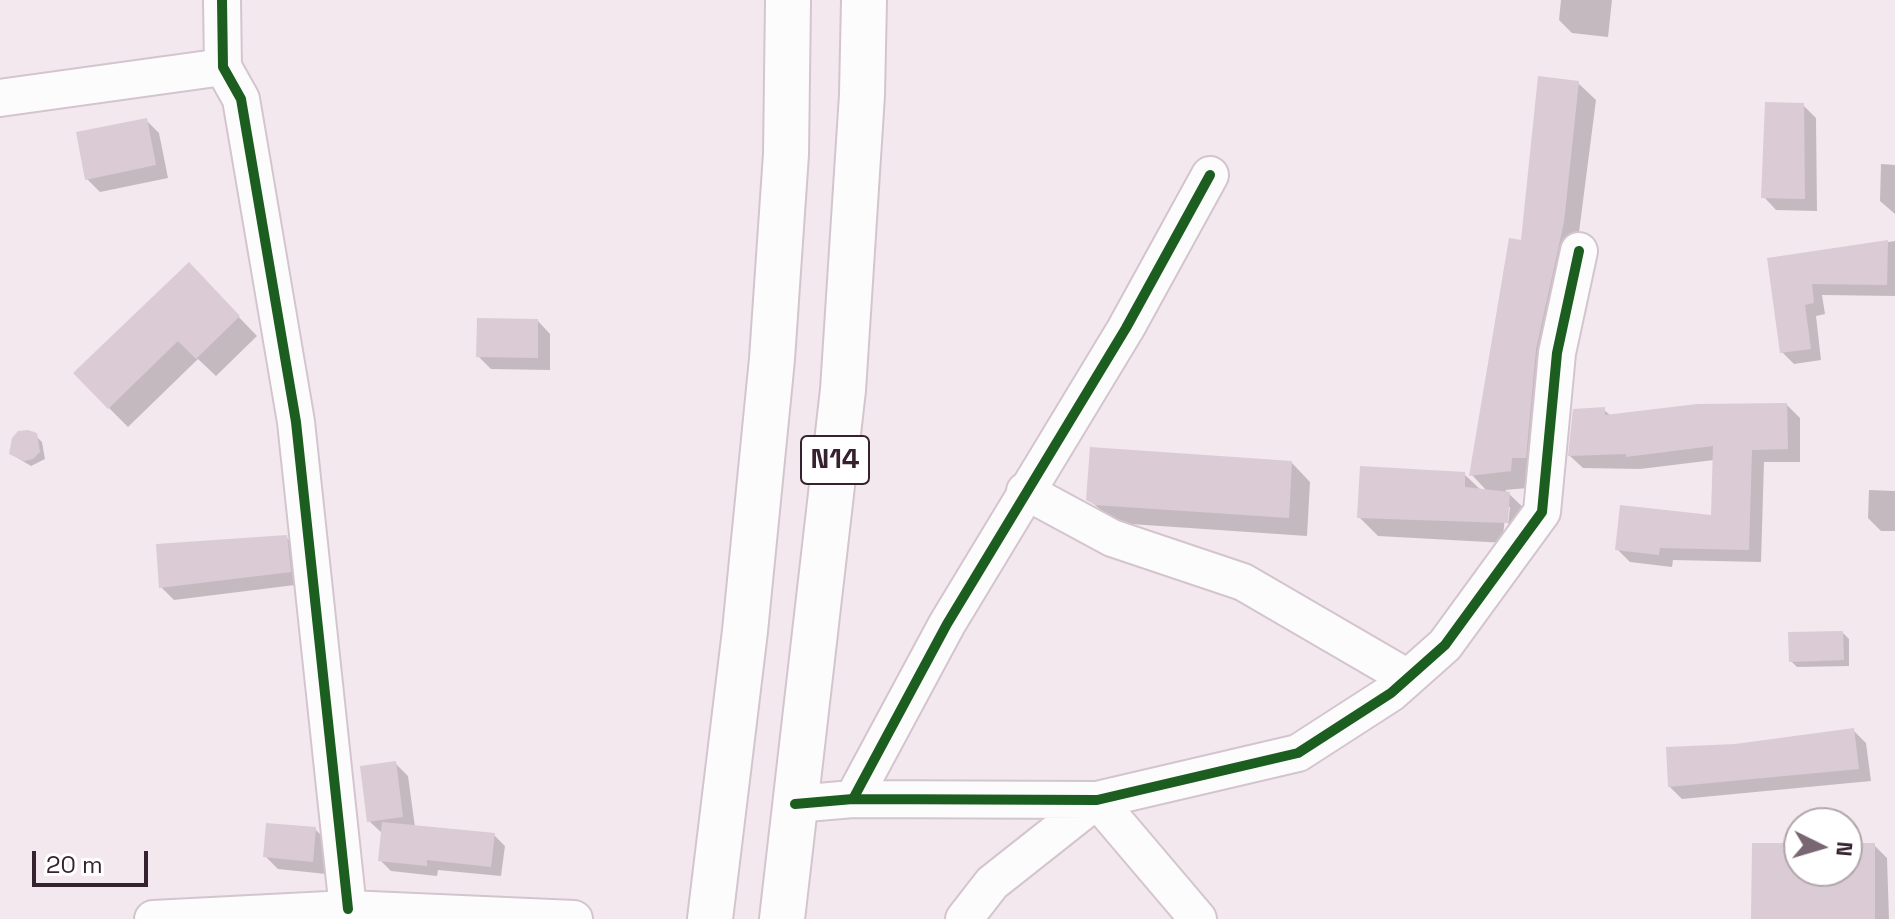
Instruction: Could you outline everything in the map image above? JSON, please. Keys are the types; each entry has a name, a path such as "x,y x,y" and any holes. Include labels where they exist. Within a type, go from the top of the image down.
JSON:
{"main road":[{"name":"N14","path":"710,919 745,631 772,359 786,154 788,0"},
{"name":"N14","path":"782,919 843,390 862,95 864,0"}],"street":[{"path":"222,0 223,67 241,99 296,422 348,909"},
{"path":"0,98 223,67"},
{"path":"853,799 947,624 1126,328 1210,175"},
{"path":"795,804 853,799 1097,800 1298,753 1391,693 1445,645 1542,512 1557,353 1579,251"},
{"path":"1025,491 1112,538 1243,582 1408,678"},
{"path":"964,919 992,883 1097,800"},
{"path":"1097,800 1198,919"},
{"path":"153,919 348,909 574,919"}],"building":[{"path":"1538,76 1579,81 1564,222 1536,349 1526,458 1512,458 1511,471 1469,476 1509,238 1521,240"},
{"path":"1765,102 1804,103 1805,199 1761,198"},
{"path":"147,118 156,165 85,180 76,132"},
{"path":"1888,240 1887,285 1812,284 1814,303 1805,305 1811,349 1780,353 1767,258"},
{"path":"189,262 240,316 196,359 178,341 108,409 73,373"},
{"path":"477,318 538,319 538,358 476,357"},
{"path":"1787,403 1788,449 1752,450 1749,550 1660,548 1659,555 1615,550 1620,505 1711,515 1713,446 1626,457 1626,454 1568,456 1573,409 1605,407 1605,415 1697,404"},
{"path":"18,431 37,433 40,452 33,459 24,461 9,454 12,438"},
{"path":"1090,447 1292,461 1289,518 1095,505 1086,500"},
{"path":"1360,466 1465,472 1465,487 1510,492 1508,523 1357,518"},
{"path":"287,535 291,572 159,588 156,544"},
{"path":"1843,631 1844,660 1789,662 1788,632"},
{"path":"1854,728 1859,769 1668,787 1666,747 1735,744"},
{"path":"396,761 403,817 367,822 360,766"},
{"path":"382,822 495,833 491,867 427,860 427,866 378,861"},
{"path":"266,823 316,827 313,862 263,857"},
{"path":"1752,843 1783,843 1783,887 1863,887 1863,843 1875,843 1875,919 1751,919"}],"cycle path":[{"path":"222,0 223,67 241,99 296,422 348,909"},
{"path":"853,799 947,624 1126,328 1210,175"},
{"path":"795,804 853,799 1097,800 1298,753 1391,693 1445,645 1542,512 1557,353 1579,251"}]}
